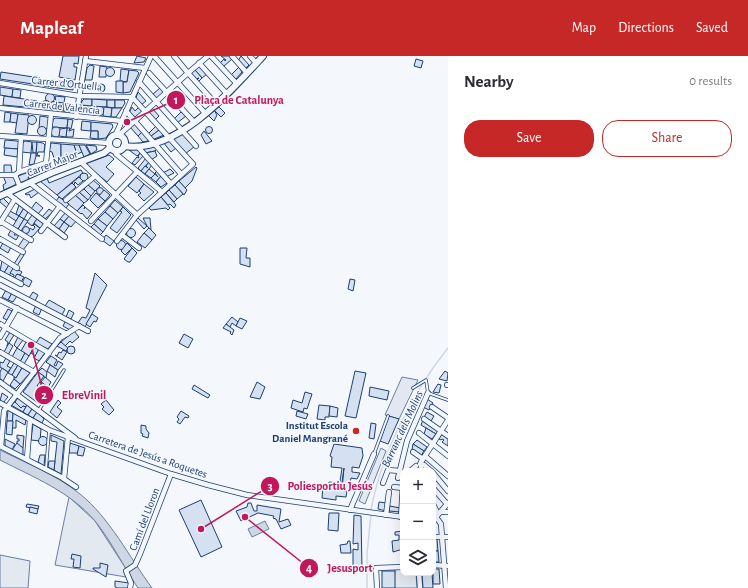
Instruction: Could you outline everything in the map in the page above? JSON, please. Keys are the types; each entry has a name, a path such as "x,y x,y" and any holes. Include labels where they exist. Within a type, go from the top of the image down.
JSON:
{"street":[{"path":"117,134 139,81 152,56 205,113"},
{"path":"174,56 215,104"},
{"path":"162,192 116,154 111,147 111,137 135,121 208,56"},
{"path":"211,56 237,84"},
{"path":"232,56 247,73"},
{"path":"250,56 256,63"},
{"path":"0,136 48,139 111,147 120,150 124,146 138,147 153,143 182,131 194,122 227,94 263,56"},
{"path":"76,117 85,59 145,68"},
{"path":"199,63 227,94"},
{"path":"149,72 194,122"},
{"path":"139,81 196,146"},
{"name":"Carrer d'Ortuella","path":"0,83 79,96 132,97"},
{"path":"117,241 137,215 193,164 132,97"},
{"name":"Carrer de València","path":"0,108 122,122"},
{"path":"126,111 181,174"},
{"path":"0,175 17,173 46,163 51,114"},
{"path":"117,134 124,138 124,146"},
{"path":"20,187 17,173 21,137"},
{"name":"Carrer Major","path":"0,196 104,153 111,147"},
{"path":"138,147 170,184"},
{"path":"81,162 137,215"},
{"path":"91,221 137,172"},
{"path":"66,200 95,176"},
{"path":"30,183 102,239"},
{"path":"7,193 65,237"},
{"path":"15,199 0,222 31,240"},
{"path":"41,231 60,206"},
{"path":"122,235 139,248"},
{"path":"0,239 23,252"},
{"path":"0,257 17,268"},
{"path":"0,273 21,284"},
{"path":"0,285 88,331"},
{"path":"0,300 67,334"},
{"path":"0,337 17,308"},
{"path":"0,324 49,353"},
{"path":"76,487 64,479 1,446 4,411 60,338 79,326"},
{"path":"0,352 34,372"},
{"path":"0,382 77,439"},
{"path":"401,468 407,441 428,393"},
{"path":"0,403 49,430 77,439"},
{"path":"414,468 424,457 448,419 432,407"},
{"path":"424,419 448,436"},
{"path":"27,460 30,420"},
{"path":"419,433 448,456"},
{"path":"64,479 68,437"},
{"name":"Carretera de Jesús a Roquetes","path":"77,439 171,474 247,495 400,517"},
{"path":"413,452 424,457 448,476"},
{"path":"350,510 374,454"},
{"path":"418,465 424,465 427,468"},
{"path":"383,483 388,470 400,471 398,478"},
{"name":"Camí del Lloron","path":"130,588 131,583 126,571 135,565 171,474"},
{"path":"436,477 448,491"},
{"path":"394,487 400,486"},
{"path":"436,491 447,504 436,515"},
{"path":"386,515 389,492"},
{"path":"440,512 448,512"},
{"path":"436,519 440,522 446,552 446,588"},
{"path":"441,527 448,527"},
{"path":"436,537 448,537"},
{"path":"436,565 446,566"},
{"path":"377,588 376,568 400,567"},
{"path":"419,576 420,588"}],"lane":[{"path":"39,410 64,370"},
{"path":"413,388 426,380 428,393 448,400"},
{"path":"374,454 388,416"},
{"path":"46,470 49,430"}],"shaded area":[{"path":"402,377 418,380 399,419 385,415"},
{"path":"381,448 386,451 365,504 359,501"},
{"path":"0,450 61,481 91,503 119,538 152,588 138,588 107,537 85,511 63,493 0,460"},
{"path":"69,497 95,521 132,578 55,565"},
{"path":"265,521 269,529 252,537 248,529"},
{"path":"0,555 30,561 28,588 0,588"},
{"path":"395,569 400,569 400,576 416,576 417,588 394,588"}],"building":[{"path":"63,56 79,56 78,64 74,63 74,67 77,67 75,80 59,77"},
{"path":"137,56 146,58 144,62 134,63"},
{"path":"221,56 229,56 232,59 223,67 220,63 224,59 225,61 226,60"},
{"path":"241,56 249,65 245,69 238,61"},
{"path":"416,59 423,61 421,68 414,66"},
{"path":"90,65 94,66 92,80 85,80 87,68"},
{"path":"100,66 107,67 106,77 99,77"},
{"path":"199,66 207,74 202,78 195,70"},
{"path":"239,67 242,72 235,80 231,75"},
{"path":"108,68 112,68 114,72 112,76 108,76 106,74 106,70"},
{"path":"121,69 129,70 127,82 120,81"},
{"path":"129,70 137,71 139,73 130,92 123,93 123,82 127,82"},
{"path":"195,70 202,78 198,82 197,80 199,78 196,79 191,73"},
{"path":"1,72 40,78 39,85 0,79"},
{"path":"40,80 50,81 49,87 39,85"},
{"path":"51,80 74,83 73,90 50,87"},
{"path":"116,81 123,81 123,93 116,92"},
{"path":"99,84 103,84 105,88 103,92 99,92 97,90 97,86"},
{"path":"0,87 13,89 12,97 0,95"},
{"path":"161,87 164,92 156,99 152,95"},
{"path":"13,89 21,90 20,98 12,97"},
{"path":"138,92 146,101 141,105 136,98"},
{"path":"48,94 52,94 54,98 52,102 48,102 46,100 46,96"},
{"path":"4,96 37,101 36,108 3,105"},
{"path":"55,96 65,97 64,103 56,102"},
{"path":"84,99 92,99 92,106 81,105"},
{"path":"92,99 107,100 107,107 92,106"},
{"path":"107,100 115,100 115,108 107,107"},
{"path":"115,100 124,100 125,103 122,108 115,108"},
{"path":"44,101 48,101 50,105 48,109 44,109 42,107 42,103"},
{"path":"52,102 56,102 58,106 56,110 52,110 50,108 50,104"},
{"path":"58,102 62,105 64,103 63,111 57,111"},
{"path":"64,103 73,105 70,112 63,111"},
{"path":"85,105 90,110 85,115 80,110"},
{"path":"93,105 98,110 93,115 88,110"},
{"path":"218,106 225,113 221,117 214,110"},
{"path":"98,107 102,107 104,111 102,115 98,115 96,113 96,109"},
{"path":"104,107 112,108 111,117 103,116"},
{"path":"132,107 135,111 139,107 143,111 134,118 129,113"},
{"path":"112,108 122,108 116,117 111,117"},
{"path":"152,108 159,116 155,120 147,112"},
{"path":"214,110 217,115 214,121 208,115"},
{"path":"5,112 11,113 10,122 4,122"},
{"path":"181,112 186,116 177,123 174,119"},
{"path":"11,113 18,114 17,123 10,122"},
{"path":"18,114 29,115 27,134 15,133"},
{"path":"30,116 34,116 36,120 34,124 30,124 28,122 28,118"},
{"path":"40,116 47,117 49,119 47,129 39,128"},
{"path":"55,118 68,119 67,128 52,127 53,120"},
{"path":"68,119 73,120 71,129 67,128"},
{"path":"82,121 91,122 91,131 81,130"},
{"path":"91,122 112,124 113,127 106,138 98,139 98,131 91,131"},
{"path":"134,123 142,132 138,136 130,127"},
{"path":"156,126 159,130 150,137 148,134"},
{"path":"209,126 212,127 212,133 209,134 206,133 205,130 206,127"},
{"path":"40,127 44,127 46,131 44,135 40,135 38,133 38,129"},
{"path":"56,127 61,132 56,137 51,132"},
{"path":"67,128 70,128 69,131 74,129 73,137 66,137"},
{"path":"67,128 66,137 59,136 60,129"},
{"path":"159,130 164,135 152,140 150,137"},
{"path":"91,131 98,131 98,139 90,138"},
{"path":"204,131 212,141 206,144 201,135"},
{"path":"142,132 149,139 148,141 143,142 138,136"},
{"path":"183,134 194,147 185,154 171,139"},
{"path":"5,140 17,141 19,143 18,149 4,148"},
{"path":"169,140 176,148 171,152 163,142"},
{"path":"25,141 32,142 31,153 22,152 22,143"},
{"path":"32,142 37,142 36,153 33,153"},
{"path":"37,142 45,145 44,152 38,152 37,155 40,156 36,156"},
{"path":"51,143 61,144 61,159 55,161 52,152 49,151"},
{"path":"61,144 74,145 77,153 66,157 68,163 63,165 61,160"},
{"path":"74,145 79,145 82,152 77,154"},
{"path":"79,145 85,145 90,154 84,157"},
{"path":"86,145 96,146 97,150 91,154"},
{"path":"153,146 157,149 155,151 145,153 143,150 143,148"},
{"path":"5,148 18,149 17,157 4,155"},
{"path":"138,149 141,152 137,156 129,150"},
{"path":"155,151 157,156 151,160 145,153"},
{"path":"141,152 144,155 135,165 132,163 137,157 139,158 138,156"},
{"path":"31,153 36,153 36,156 34,164 29,165"},
{"path":"109,155 114,159 106,167 114,174 107,182 85,164"},
{"path":"146,158 149,162 141,171 138,168"},
{"path":"149,162 152,165 145,174 141,171 145,166 148,168 146,166"},
{"path":"4,165 11,165 12,173 4,173"},
{"path":"196,167 197,168 192,181 185,188 179,181"},
{"path":"149,169 155,174 151,178 145,174"},
{"path":"170,169 174,173 166,177 163,173"},
{"path":"34,170 36,176 28,180 29,172"},
{"path":"81,170 83,173 57,195 40,181 47,178 49,183"},
{"path":"157,171 161,176 156,182 151,178 155,174 158,177 155,173"},
{"path":"29,172 28,180 20,183 18,176"},
{"path":"82,173 86,173 88,177 86,181 82,181 80,179 80,175"},
{"path":"3,176 15,177 17,184 4,190 3,185 6,183"},
{"path":"161,176 167,183 161,187 156,182"},
{"path":"79,177 83,181 78,185 75,182 74,185 72,183"},
{"path":"136,177 144,184 137,193 128,186"},
{"path":"93,180 100,186 95,191 88,185"},
{"path":"179,181 187,190 184,195 175,185"},
{"path":"72,183 76,187 62,199 57,195"},
{"path":"144,184 154,192 144,201 138,195 141,193 139,191"},
{"path":"88,185 95,191 91,196 84,189"},
{"path":"175,185 183,194 177,199 169,190"},
{"path":"100,187 103,188 103,194 100,195 97,194 96,191 97,188"},
{"path":"35,189 39,192 31,198 29,194 25,194"},
{"path":"84,189 91,196 88,200 79,192"},
{"path":"104,190 110,195 105,201 99,196"},
{"path":"169,190 177,199 174,202 166,193"},
{"path":"79,192 88,200 84,203 75,195"},
{"path":"96,193 105,201 98,208 90,200"},
{"path":"166,193 176,205 174,208 170,204 168,205 161,197"},
{"path":"75,195 84,203 77,211 67,203"},
{"path":"2,197 9,204 7,208 0,202"},
{"path":"59,197 69,204 66,208 56,201"},
{"path":"161,197 170,208 168,210 166,208 151,210 149,208"},
{"path":"115,200 123,207 118,213 110,206"},
{"path":"36,202 43,208 38,214 31,209"},
{"path":"19,205 24,208 19,216 16,214"},
{"path":"83,205 92,213 87,219 82,213 81,214 77,211"},
{"path":"110,206 118,213 113,219 105,212"},
{"path":"123,207 131,215 117,233 110,228 122,212 120,211"},
{"path":"24,208 28,212 24,219 19,216"},
{"path":"49,209 53,212 45,219 42,217"},
{"path":"10,211 19,216 16,221 7,215"},
{"path":"66,212 70,215 64,222 60,219"},
{"path":"105,212 113,219 107,226 98,219"},
{"path":"32,215 37,219 32,226 27,222"},
{"path":"70,215 77,220 71,227 64,222"},
{"path":"19,216 24,219 18,229 13,226"},
{"path":"138,218 147,226 144,229 136,220"},
{"path":"143,218 150,218 151,230 147,226"},
{"path":"24,219 28,221 21,231 18,229"},
{"path":"37,219 44,224 40,228 34,223"},
{"path":"60,219 64,222 59,229 54,226"},
{"path":"98,219 107,226 103,232 94,224"},
{"path":"64,222 69,226 64,233 59,229"},
{"path":"34,224 40,228 33,236 30,237 26,234 30,228 33,230 35,227 33,225"},
{"path":"94,224 103,232 100,235 91,227"},
{"path":"26,226 29,227 29,233 26,234 23,233 22,230 23,227"},
{"path":"149,228 156,235 152,240 144,233"},
{"path":"129,229 133,229 135,233 133,237 129,237 127,235 127,231"},
{"path":"11,230 16,232 14,235 19,235 16,240 8,235"},
{"path":"144,233 152,240 145,248 137,242"},
{"path":"106,235 114,241 110,246 102,240"},
{"path":"24,238 30,241 23,250 18,247"},
{"path":"121,240 126,245 121,250 116,245"},
{"path":"3,243 11,247 8,253 0,248"},
{"path":"127,243 132,248 125,255 121,251"},
{"path":"132,248 137,253 130,262 128,262 124,259"},
{"path":"240,248 247,248 246,258 250,258 250,267 240,264"},
{"path":"21,253 24,255 17,266 14,264"},
{"path":"2,261 9,265 4,273 0,271"},
{"path":"9,265 14,267 9,276 4,273"},
{"path":"14,267 22,272 20,275 17,274 14,279 14,275 10,273"},
{"path":"95,273 107,285 85,327 78,323 82,317 86,318 90,310 86,308"},
{"path":"17,274 24,277 21,282 14,279"},
{"path":"25,277 32,281 29,287 22,283"},
{"path":"350,279 355,280 353,291 348,289"},
{"path":"6,290 12,293 8,300 2,297"},
{"path":"33,292 38,295 35,301 29,298"},
{"path":"12,293 17,296 13,302 8,300"},
{"path":"49,300 65,309 62,315 45,306"},
{"path":"36,305 42,308 39,315 33,312"},
{"path":"8,309 12,311 7,320 3,318"},
{"path":"69,310 74,313 71,319 66,317"},
{"path":"92,314 98,318 90,327 86,324"},
{"path":"232,317 238,322 236,326 232,323 230,327 226,324"},
{"path":"240,318 247,321 242,329 236,326"},
{"path":"66,320 75,325 70,330 63,326"},
{"path":"226,324 234,330 232,335 230,333 231,332 223,328"},
{"path":"74,331 79,337 72,343 70,341 65,346 61,342"},
{"path":"10,332 14,335 7,346 8,342 5,340"},
{"path":"184,334 193,339 188,348 179,343"},
{"path":"18,337 23,340 17,348 14,345"},
{"path":"40,337 52,344 48,349 36,343"},
{"path":"26,342 34,347 29,356 21,351"},
{"path":"61,342 68,348 66,351 57,346"},
{"path":"9,343 13,346 8,355 4,352"},
{"path":"69,346 73,346 75,350 73,354 69,354 67,352 67,348"},
{"path":"34,347 39,349 34,358 34,355 31,353"},
{"path":"17,348 25,353 20,362 12,357"},
{"path":"39,349 45,353 39,361 34,358"},
{"path":"63,350 67,352 62,360 55,355 57,356 59,352 61,353"},
{"path":"25,353 29,356 24,364 20,362"},
{"path":"51,356 57,360 54,365 56,366 58,361 63,364 58,370 46,362"},
{"path":"6,358 10,361 7,366 11,368 8,372 0,367 0,362 3,363"},
{"path":"14,363 18,365 12,375 8,373"},
{"path":"18,365 22,368 16,378 12,375"},
{"path":"50,365 58,370 55,377 47,371"},
{"path":"2,368 8,372 3,381 0,379 0,372"},
{"path":"22,368 30,373 20,384 14,379 14,377 16,378"},
{"path":"42,368 47,372 46,378 38,372"},
{"path":"355,371 366,373 356,418 345,416"},
{"path":"445,371 448,373 447,381 439,379"},
{"path":"38,372 44,376 37,386 45,392 38,403 23,392"},
{"path":"45,377 51,382 48,387 41,382"},
{"path":"14,379 20,384 15,389 10,385"},
{"path":"41,382 48,387 45,392 38,387 41,385"},
{"path":"257,382 265,387 260,399 250,397"},
{"path":"438,384 441,385 439,393 433,392"},
{"path":"194,385 210,395 208,398 192,389"},
{"path":"370,387 389,391 387,400 369,396"},
{"path":"305,392 312,394 307,409 304,408 303,412 291,408 293,400 302,403"},
{"path":"2,393 8,397 3,403 0,401"},
{"path":"18,398 27,405 26,407 23,406 21,408 15,402"},
{"path":"427,399 433,403 429,410 423,407"},
{"path":"58,400 61,403 57,407 62,411 57,418 50,412"},
{"path":"106,400 114,410 109,415 102,409 104,407 101,404"},
{"path":"15,402 21,408 23,406 26,407 23,412 11,405"},
{"path":"27,405 32,409 28,415 23,412"},
{"path":"319,405 330,406 329,417 325,417 325,420 317,419"},
{"path":"330,406 338,408 337,417 329,416"},
{"path":"32,409 37,412 33,418 28,415"},
{"path":"8,410 13,413 13,421 7,421"},
{"path":"181,411 189,416 188,418 185,417 180,424 177,422 179,419 177,417"},
{"path":"297,411 308,414 306,419 296,416"},
{"path":"37,412 44,419 42,423 33,418"},
{"path":"427,412 434,416 431,421 424,417"},
{"path":"13,413 26,420 25,425 16,420 16,428 12,428"},
{"path":"389,416 399,419 388,444 380,441"},
{"path":"423,420 439,430 436,434 421,425"},
{"path":"7,421 13,421 12,435 6,434"},
{"path":"371,423 376,424 374,439 369,438"},
{"path":"33,424 41,429 40,441 31,440"},
{"path":"141,425 146,426 149,433 148,438 142,436"},
{"path":"426,428 436,434 432,439 424,434"},
{"path":"442,434 448,439 448,446 442,442 444,440 439,439"},
{"path":"17,435 24,436 23,448 17,445 17,441 19,441 19,439 17,439"},
{"path":"51,435 64,441 61,474 54,470 57,442 51,441"},
{"path":"41,437 45,437 47,441 45,445 41,445 39,443 39,439"},
{"path":"5,439 15,444 12,450 5,446"},
{"path":"417,440 427,447 424,451 413,444"},
{"path":"17,443 23,448 23,455 12,450"},
{"path":"70,443 79,446 78,453 69,453"},
{"path":"334,444 362,448 363,456 359,468 352,467 352,472 360,473 357,479 351,478 350,483 355,484 352,490 342,489 344,468 341,490 347,491 346,497 336,496 336,500 322,498 323,486 328,487 329,482 338,483 339,488 342,468 331,467 332,457 330,456"},
{"path":"413,444 424,451 421,456 412,450"},
{"path":"79,446 85,448 83,456 77,455"},
{"path":"40,455 45,455 44,466 38,462"},
{"path":"49,461 55,461 54,470 48,467"},
{"path":"201,500 222,547 201,557 179,510"},
{"path":"379,502 387,503 386,511 378,509"},
{"path":"248,503 251,503 254,511 257,511 257,505 281,509 279,522 288,519 291,525 281,529 276,519 273,518 274,516 258,513 241,521 236,511 247,507"},
{"path":"27,504 39,506 38,509 26,507"},
{"path":"390,506 400,508 400,512 389,511"},
{"path":"30,507 38,509 37,514 29,512"},
{"path":"329,513 339,513 338,531 328,530"},
{"path":"354,515 361,516 362,570 353,570 353,549 358,550 358,543 353,544"},
{"path":"400,531 400,550 393,552 392,541 399,540 399,535 395,535 395,532"},
{"path":"436,539 437,539 438,551 436,551"},
{"path":"348,541 350,541 351,553 341,553 340,545 347,544"},
{"path":"436,551 438,551 439,562 436,562"},
{"path":"72,554 81,556 80,568 73,567 74,559 71,559"},
{"path":"100,563 108,565 106,577 93,569 100,568"},
{"path":"436,569 439,569 440,584 433,584 433,576 436,576"},
{"path":"382,571 395,571 395,588 382,588"},
{"path":"422,576 432,576 433,588 423,588"},
{"path":"115,581 129,583 129,588 115,587"}],"waterway":[{"name":"Barranc dels Molins","path":"371,510 382,468 400,424 423,384 448,348"},
{"name":"Barranc dels Molins","path":"367,588 367,554 371,514"}],"place":[{"name":"Plaça de Catalunya","path":"127,122"},
{"name":"EbreVinil","path":"31,345"},
{"name":"Institut Escola Daniel Mangrané","path":"356,431"},
{"name":"Jesusport","path":"245,517"},
{"name":"Poliesportiu Jesús","path":"201,529"}]}
